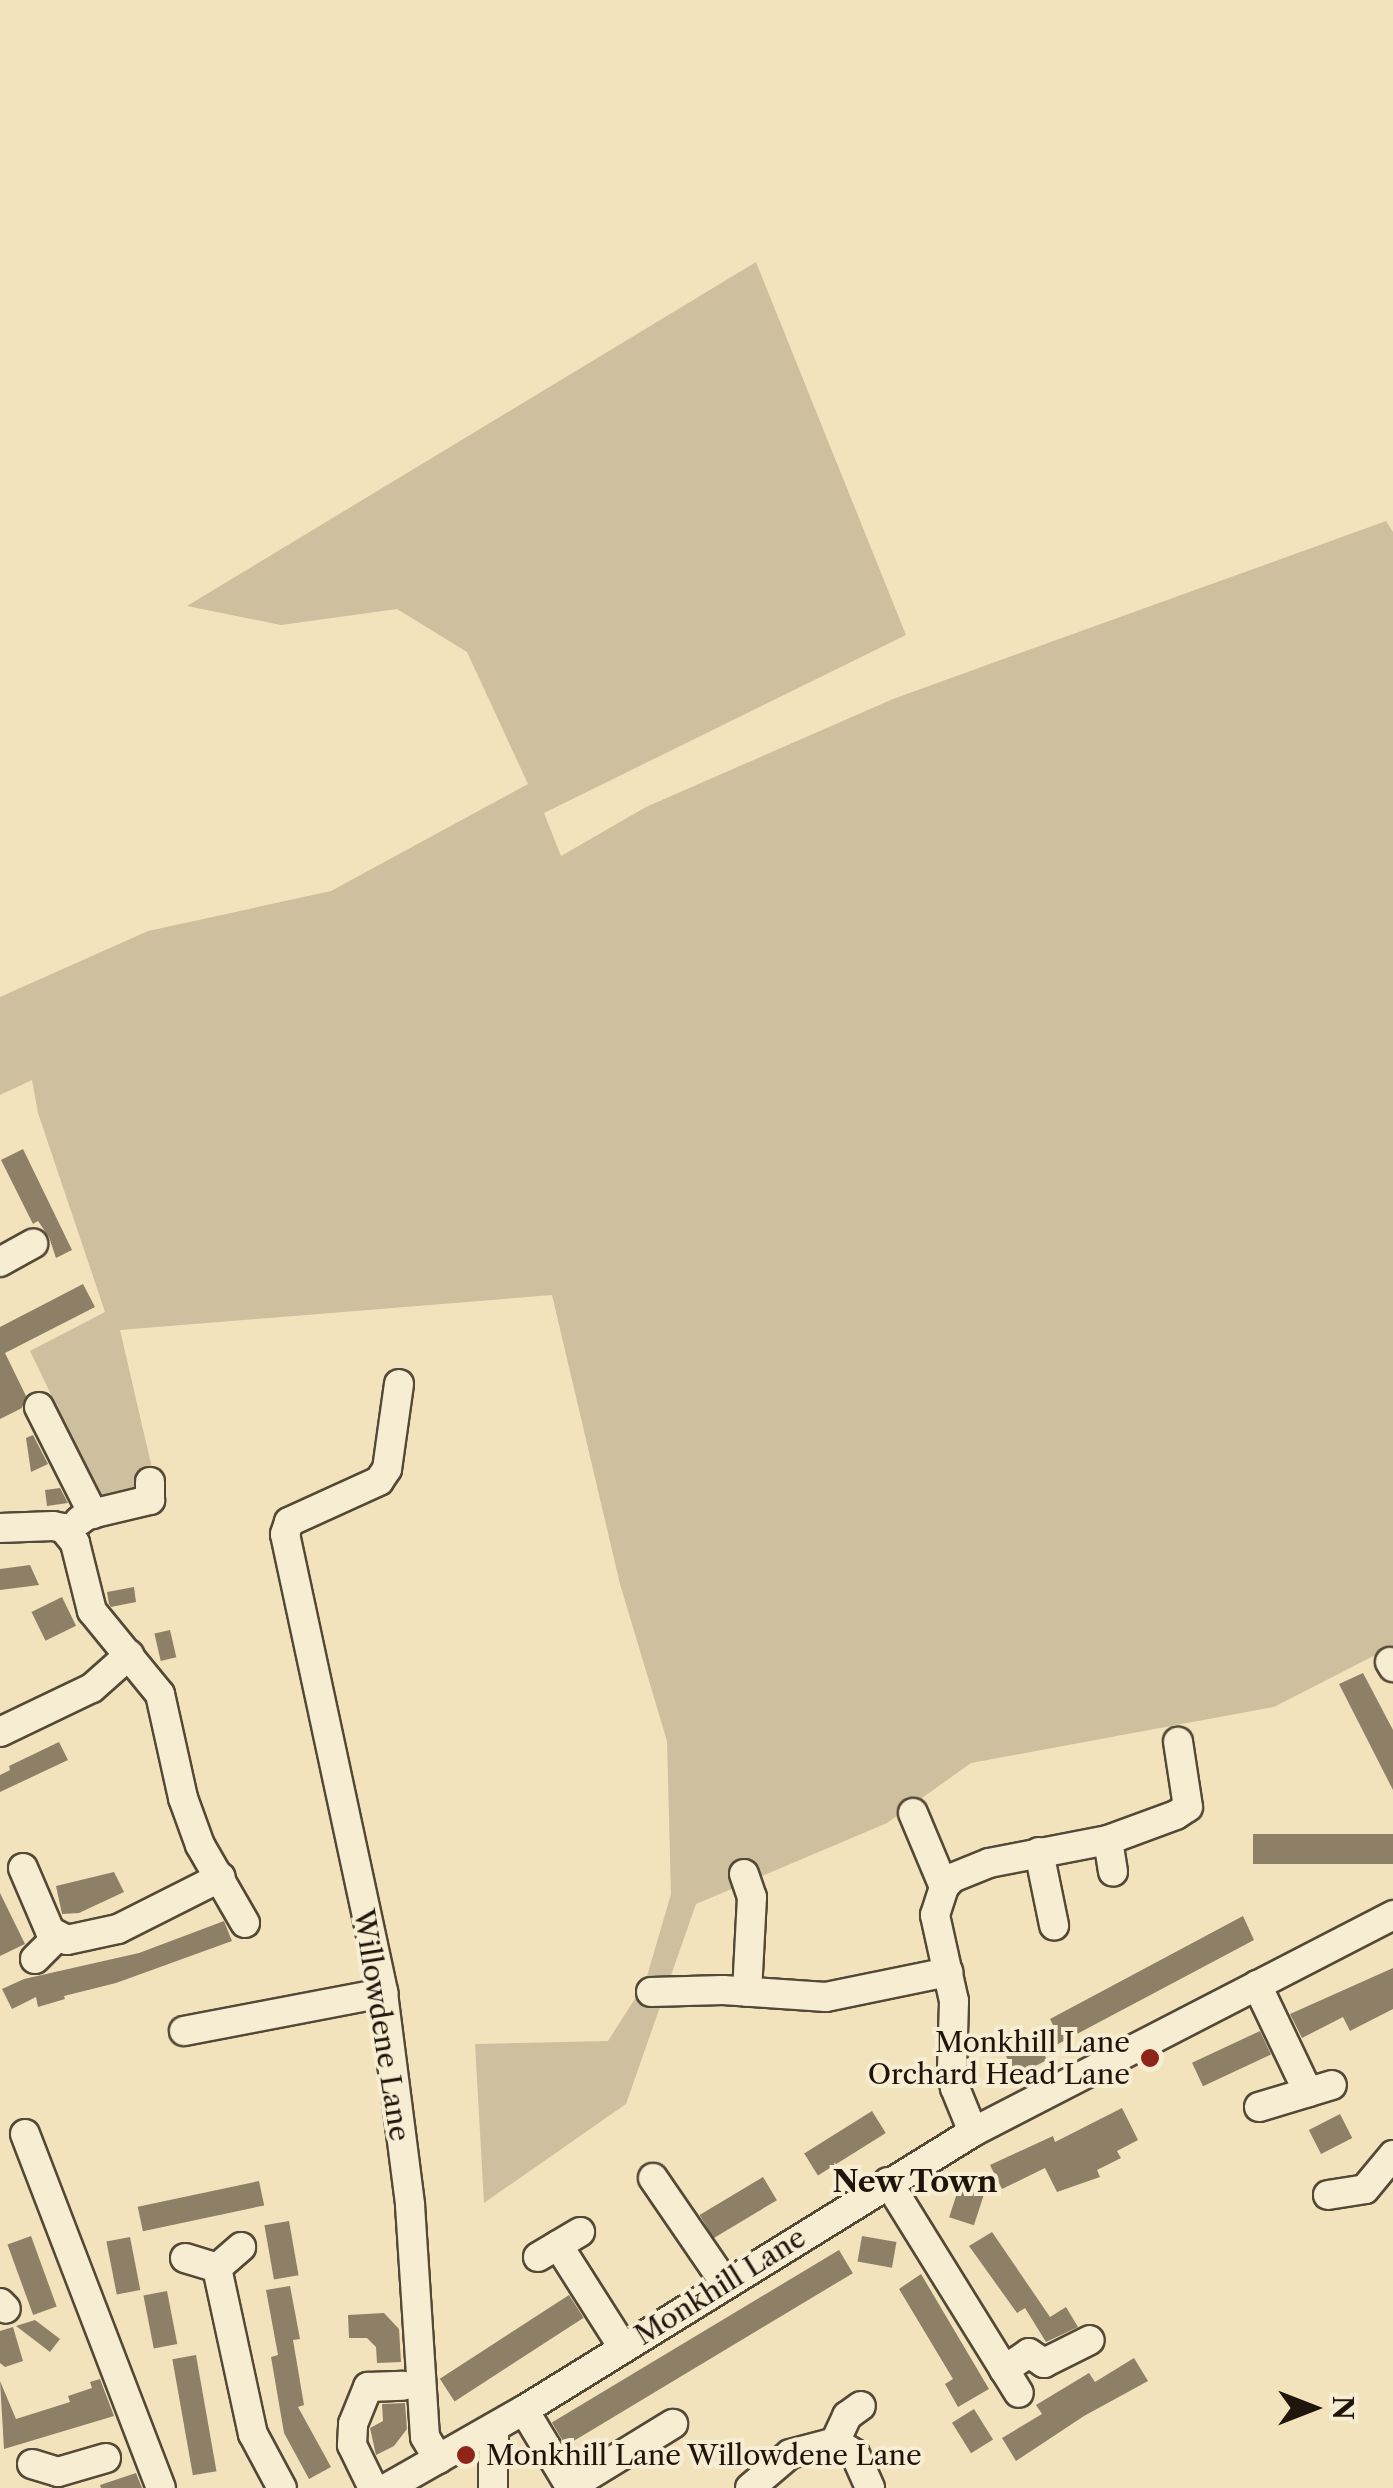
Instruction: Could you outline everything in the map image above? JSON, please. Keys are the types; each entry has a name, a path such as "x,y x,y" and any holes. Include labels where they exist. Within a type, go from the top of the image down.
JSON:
{"street":[{"path":"0,1262 34,1246"},
{"name":"Willowdene Lane","path":"399,1384 387,1469 379,1481 289,1522 286,1534 383,1993 410,2205 425,2438 438,2459"},
{"path":"40,1407 93,1514"},
{"path":"68,1534 93,1514 150,1491"},
{"path":"0,1528 53,1526 76,1543 92,1611 160,1694 183,1798 200,1845 246,1923"},
{"path":"0,1732 92,1688 130,1655"},
{"path":"973,2132 955,2088 954,2002 935,1915 944,1887 952,1878 989,1863 1108,1840 1198,1808 1178,1742"},
{"path":"912,1813 944,1887"},
{"path":"1108,1840 1113,1872"},
{"path":"1039,1852 1054,1925"},
{"path":"23,1868 50,1931 67,1940 118,1928 221,1876"},
{"path":"735,1991 752,1897 744,1874"},
{"name":"Monkhill Lane","path":"387,2488 524,2410 973,2132 1393,1915"},
{"path":"35,1959 57,1938"},
{"path":"651,1992 735,1991 826,1997 948,1972"},
{"path":"1257,1985 1320,2088 1259,2107"},
{"path":"184,2031 383,1993"},
{"path":"24,2134 161,2488"},
{"path":"1328,2196 1365,2189 1390,2161"},
{"path":"653,2178 725,2283"},
{"path":"888,2182 1011,2382 1029,2354 1044,2363 1090,2340"},
{"path":"559,2245 622,2346"},
{"path":"217,2268 241,2247"},
{"path":"185,2258 217,2268"},
{"path":"217,2268 253,2434 282,2488"},
{"path":"373,2488 352,2446 352,2424 368,2387 403,2386"},
{"path":"836,2442 847,2416 861,2406"},
{"path":"524,2410 570,2488 673,2424"},
{"path":"493,2488 494,2428"},
{"path":"750,2488 790,2454 836,2442 855,2454 870,2488"},
{"path":"51,2475 106,2458"}],"shaded area":[{"path":"756,262 906,635 544,813 561,856 646,807 893,699 1386,521 1393,532 1393,1646 1274,1707 971,1763 887,1823 696,1904 626,2104 484,2203 475,2044 608,2041 645,1983 671,1894 667,1741 620,1584 552,1295 120,1330 155,1481 136,1484 126,1497 101,1498 30,1351 105,1312 38,1113 32,1080 0,1095 0,997 148,931 331,891 528,784 467,652 397,609 281,625 187,606"}],"building":[{"path":"23,1149 72,1250 56,1258 49,1237 38,1221 33,1224 1,1160"},
{"path":"83,1284 95,1307 5,1353 26,1396 22,1408 0,1419 0,1327"},
{"path":"33,1435 48,1464 31,1472 26,1438"},
{"path":"60,1488 68,1503 47,1506 45,1490"},
{"path":"30,1565 39,1585 0,1590 0,1569"},
{"path":"134,1587 136,1602 111,1607 107,1592"},
{"path":"62,1597 76,1626 45,1641 31,1612"},
{"path":"170,1630 176,1657 161,1661 154,1634"},
{"path":"1363,1673 1393,1730 1393,1790 1339,1684"},
{"path":"59,1742 68,1760 0,1792 0,1775 10,1770 9,1766"},
{"path":"1253,1834 1393,1834 1393,1864 1253,1864"},
{"path":"114,1872 124,1892 79,1913 62,1914 56,1886"},
{"path":"0,1893 25,1944 0,1956"},
{"path":"1243,1916 1254,1940 1043,2052 1047,2060 1016,2076 1004,2052 1054,2027 1050,2019"},
{"path":"224,1921 232,1941 116,1983 64,1996 65,1999 38,2007 36,1997 12,2009 2,1989 24,1979 139,1953"},
{"path":"1393,1968 1393,2009 1350,2031 1343,2017 1302,2038 1290,2014"},
{"path":"1260,2031 1271,2055 1203,2086 1192,2063"},
{"path":"1122,2108 1138,2140 1117,2151 1121,2158 1097,2170 1100,2177 1057,2192 1045,2168 1002,2189 990,2165 1053,2136 1055,2142"},
{"path":"872,2111 886,2133 818,2175 804,2153"},
{"path":"1340,2114 1352,2138 1321,2154 1309,2130"},
{"path":"763,2177 777,2200 713,2238 700,2215"},
{"path":"259,2181 264,2205 143,2231 138,2207"},
{"path":"960,2184 985,2192 974,2225 949,2217"},
{"path":"289,2221 299,2275 274,2280 264,2225"},
{"path":"992,2232 1050,2317 1066,2307 1078,2327 1046,2342 1025,2308 1017,2313 969,2246"},
{"path":"31,2236 57,2306 33,2315 8,2245"},
{"path":"862,2236 896,2242 892,2268 857,2262"},
{"path":"130,2237 140,2290 117,2295 106,2242"},
{"path":"839,2250 853,2273 566,2446 552,2423"},
{"path":"921,2274 989,2389 958,2407 945,2384 953,2379 899,2289"},
{"path":"290,2286 300,2339 293,2340 304,2405 298,2407 331,2467 309,2479 284,2433 271,2357 278,2355 266,2290"},
{"path":"167,2291 177,2344 154,2349 143,2296"},
{"path":"569,2295 584,2318 455,2402 440,2379"},
{"path":"384,2313 399,2329 401,2362 377,2363 376,2347 367,2338 349,2338 348,2315"},
{"path":"35,2320 60,2339 50,2352 16,2326"},
{"path":"13,2327 23,2361 5,2367 0,2363 0,2331"},
{"path":"196,2355 216,2471 193,2475 172,2359"},
{"path":"1134,2358 1148,2381 1084,2416 1016,2461 1002,2438 1042,2414 1036,2405 1089,2373 1095,2382"},
{"path":"100,2379 114,2416 4,2449 0,2381 16,2419 70,2402 68,2396 92,2388 90,2382"},
{"path":"405,2403 407,2429 394,2446 376,2455 370,2428 383,2421 382,2404"},
{"path":"974,2409 993,2440 971,2453 952,2423"},
{"path":"136,2473 142,2488 101,2488 100,2485"}],"place":[{"name":"Monkhill Lane Orchard Head Lane","path":"1150,2058"},
{"name":"Monkhill Lane Willowdene Lane","path":"466,2455"}],"district":[{"name":"New Town","path":"915,2182"}]}
